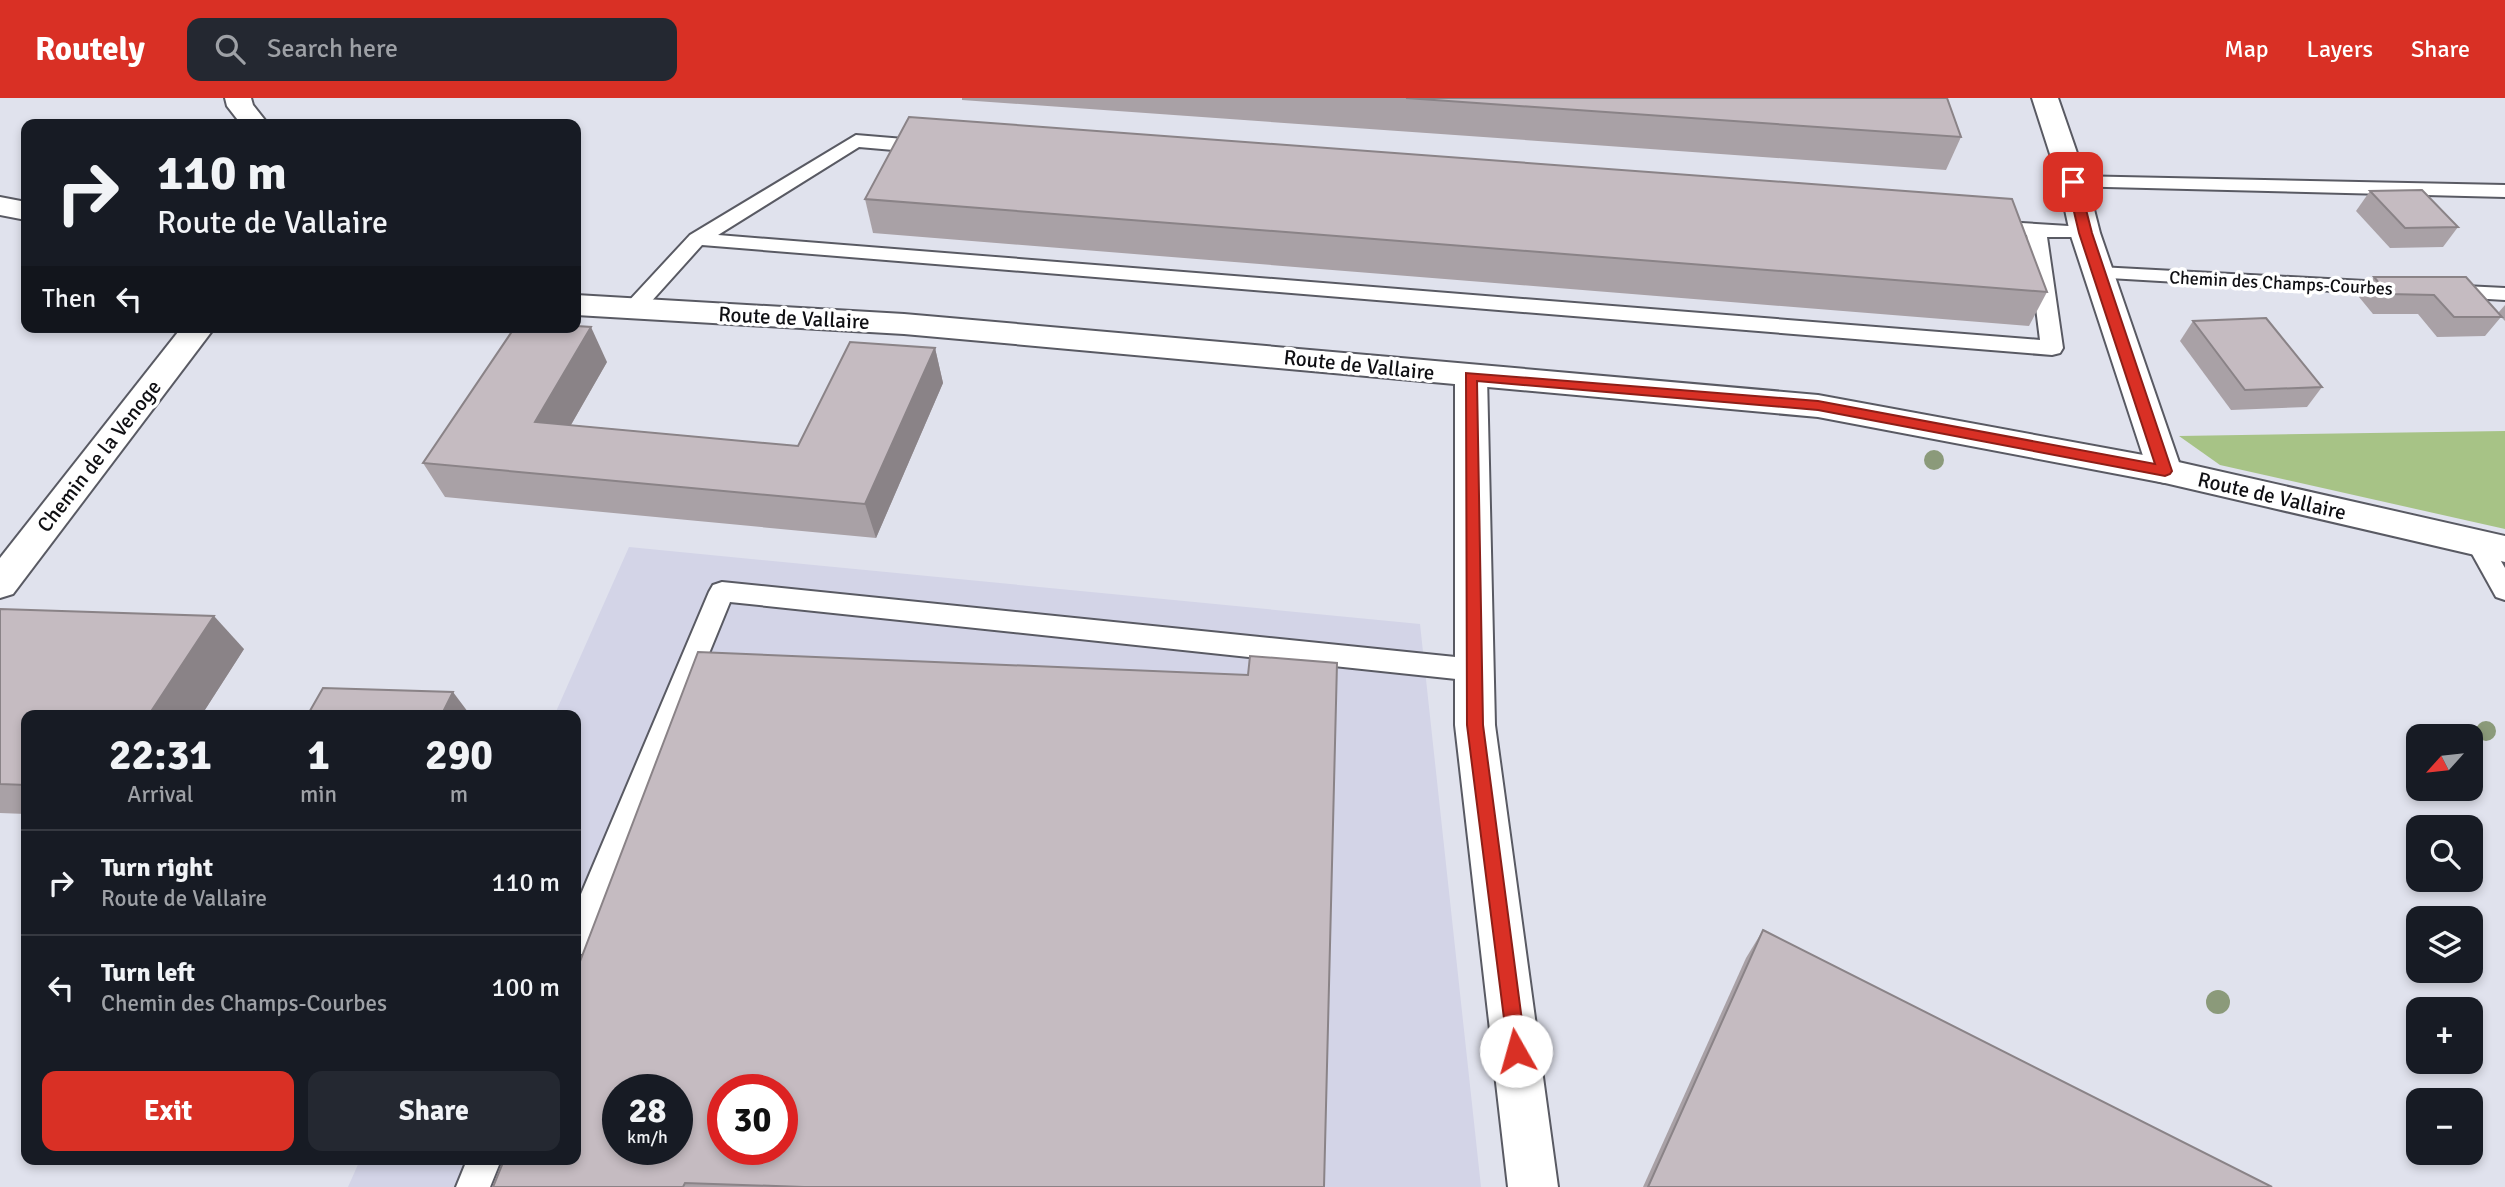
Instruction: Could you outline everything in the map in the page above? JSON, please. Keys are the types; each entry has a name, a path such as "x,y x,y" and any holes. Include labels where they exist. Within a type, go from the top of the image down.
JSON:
{"street":[{"path":"239,98 240,106 251,119"},
{"path":"2045,98 2073,182 2085,233 2165,471"},
{"path":"0,206 21,210"},
{"name":"Route de Vallaire","path":"581,305 918,325 1818,406 2165,471 2492,546"},
{"name":"Chemin de la Venoge","path":"0,584 194,333"},
{"path":"1471,376 1475,725 1533,1187"}],"lane":[{"path":"633,309 697,239 856,141 953,148"},
{"path":"2073,182 2505,191"},
{"path":"1966,225 2085,233"},
{"path":"697,239 2052,348 2036,230"},
{"name":"Chemin des Champs-Courbes","path":"2099,273 2505,294"},
{"path":"2492,546 2505,590"},
{"path":"581,930 722,592 1475,670"},
{"path":"473,1187 482,1165"}],"shaded area":[{"path":"629,547 1420,624 1481,1187 348,1187 358,1165 581,1165 581,710 557,710"}],"green space":[{"path":"2505,431 2505,529 2220,465 2179,436"}],"building":[{"path":"1406,98 1947,98 1961,137"},
{"path":"909,117 2012,199 2047,292 865,199"},
{"path":"2422,190 2458,227 2405,228 2370,191"},
{"path":"2374,277 2466,277 2502,317 2454,317 2434,295 2388,294"},
{"path":"2266,318 2322,387 2245,390 2193,321"},
{"path":"581,326 591,327 535,422 798,446 850,342 935,348 865,504 423,463 511,333 581,333"},
{"path":"0,609 214,616 152,710 21,710 21,785 0,784"},
{"path":"698,652 1248,675 1250,656 1337,663 1324,1187 804,1187 685,1183 683,1187 493,1187 502,1165 581,1165 581,959"},
{"path":"323,688 453,692 444,710 310,710"},
{"path":"1763,930 2272,1187 1648,1187"}],"route":[{"path":"1516,1051 1475,725 1471,376 1818,406 2165,471 2085,233 2073,182"}]}
